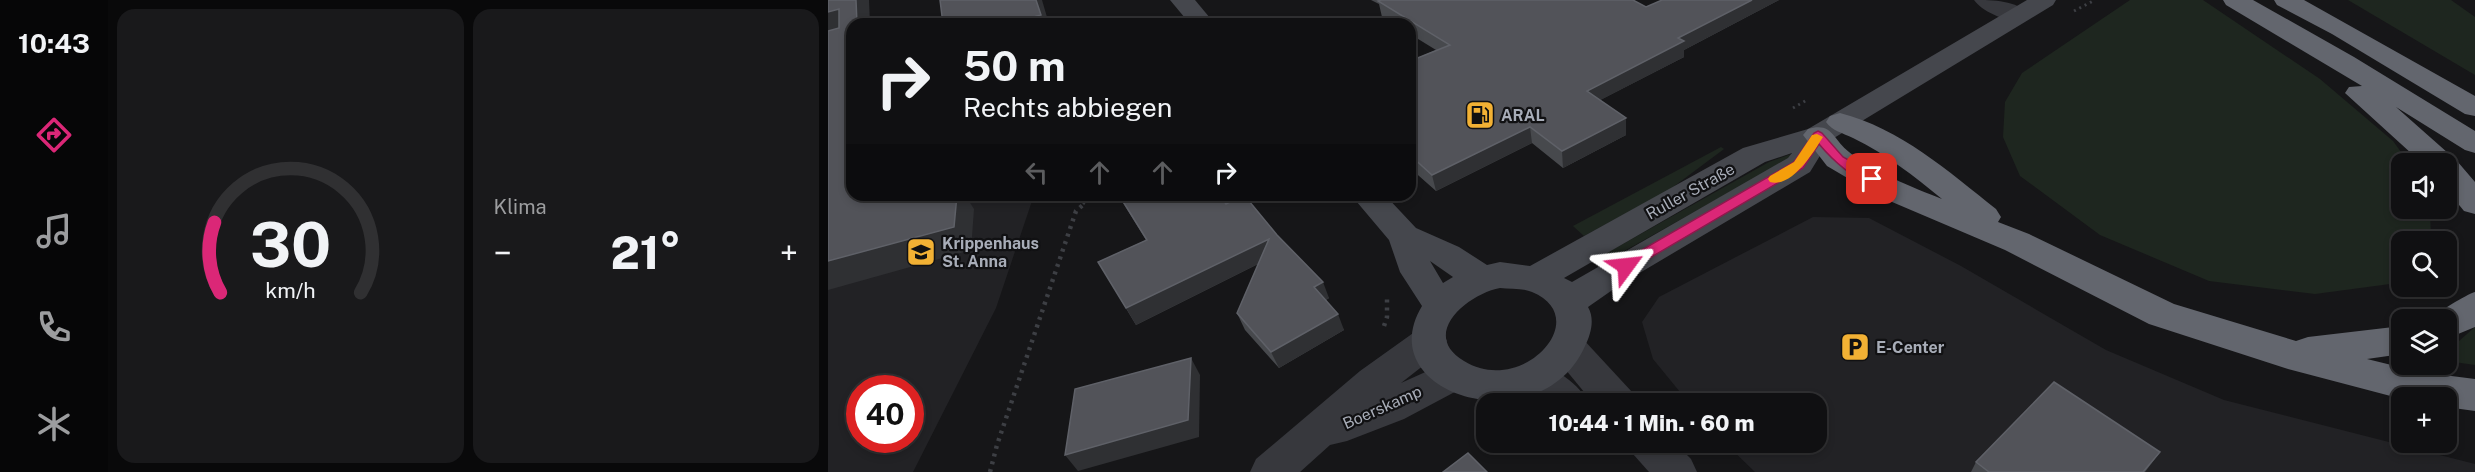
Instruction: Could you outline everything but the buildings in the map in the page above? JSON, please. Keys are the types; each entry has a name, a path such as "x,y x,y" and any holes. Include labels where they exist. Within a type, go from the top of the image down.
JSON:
{"highway":[{"path":"2286,0 2341,29 2475,108"},
{"path":"2309,0 2331,12 2341,29"},
{"path":"2245,6 2345,63 2475,144"},
{"path":"2245,6 2276,35 2385,112 2430,153"},
{"path":"1829,129 1838,159 1889,189 2017,242 2162,314 2288,354 2420,388 2475,395"},
{"path":"2457,181 2475,203"},
{"path":"2457,320 2475,305"},
{"path":"2288,354 2391,341"}],"street":[{"path":"1182,0 1198,18"},
{"path":"1986,0 2017,15"},
{"name":"Ruller Straße","path":"1537,278 1754,155 1829,129 2044,0"},
{"name":"Ruller Straße","path":"1570,302 1609,275 1799,165 1829,129"},
{"path":"1372,201 1404,236 1417,272 1440,306"},
{"path":"1404,236 1447,255 1481,279"},
{"path":"1509,275 1537,278 1561,292 1570,302 1575,316 1575,332 1569,348 1555,364 1535,377 1514,384 1491,386 1470,383 1452,375 1436,360 1429,341 1431,323 1440,306 1465,285 1481,279 1509,275"},
{"name":"Boerskamp","path":"1271,472 1374,382 1429,341"},
{"path":"1569,348 1608,393"},
{"name":"Boerskamp","path":"1312,437 1390,407 1452,375"},
{"path":"1535,377 1556,393"},
{"path":"1658,453 1676,472"}],"path":[{"path":"990,472 997,445 1076,211 1087,201"}],"shaded area":[{"path":"2130,0 2203,0 2320,79 2393,141 2402,153 2391,153 2391,219 2430,219 2431,231 2391,231 2390,284 2315,294 2209,281 2100,235 2020,176 2003,137 2005,102 2022,73"},
{"path":"2348,0 2451,0 2475,17 2475,75"},
{"name":"Krippenhaus St. Anna","path":"828,120 846,176 846,201 1032,201 996,308 924,450 924,375 846,375 846,453 923,453 913,472 828,472"},
{"path":"1721,147 1724,149 1669,190 1584,236 1573,226"},
{"path":"1794,153 1796,155 1610,259 1605,254 1769,162"},
{"path":"1813,217 1869,218 1961,266 2106,350 2224,400 2391,443 2391,453 2432,453 2475,464 2475,472 1755,472 1735,453 1827,453 1827,393 1681,393 1653,359 1642,322 1659,297"},
{"path":"2475,327 2475,365 2457,362 2457,343"}],"slow traffic":[{"path":"1774,179 1799,165 1817,137"}],"place":[{"name":"ARAL","path":"1480,115"},
{"name":"Krippenhaus St. Anna","path":"921,252"},
{"name":"E-Center","path":"1855,347"}],"route":[{"path":"1626,266 1799,165 1818,135 1838,159 1872,179"}]}
